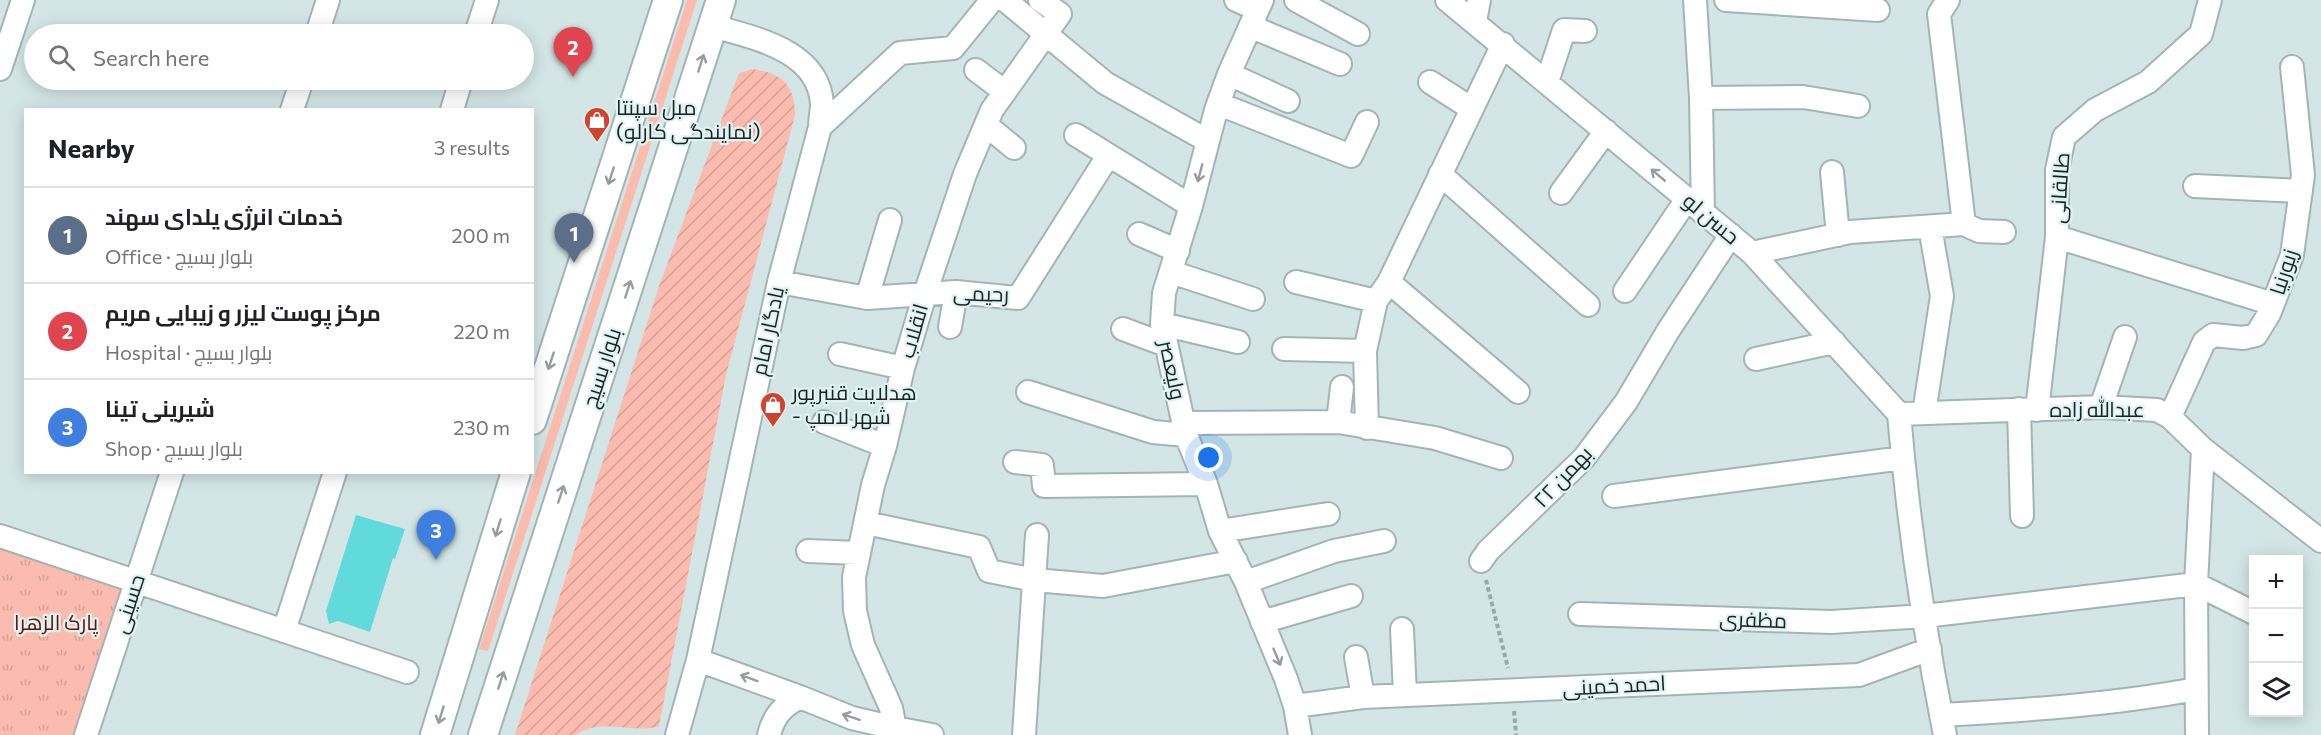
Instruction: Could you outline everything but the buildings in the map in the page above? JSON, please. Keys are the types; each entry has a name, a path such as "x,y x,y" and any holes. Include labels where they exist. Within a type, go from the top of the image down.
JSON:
{"main road":[{"path":"534,414 668,0"},
{"name":"بلوار بسیج","path":"485,732 717,13"},
{"path":"435,735 515,474"}],"street":[{"path":"0,69 23,0"},
{"path":"320,24 328,0"},
{"path":"479,24 487,0"},
{"path":"820,127 900,53 953,48 992,0"},
{"path":"1005,0 1105,83 1208,141"},
{"name":"انقلاب","path":"901,732 863,645 855,611 854,577 858,553 903,368 965,174 993,110 1060,14 1040,0"},
{"path":"1236,0 1340,64"},
{"path":"1296,0 1358,34"},
{"name":"حسن لو","path":"1447,0 1477,10 1503,44 1752,253 1899,414"},
{"path":"1624,291 1695,206 1701,98 1695,0"},
{"path":"1726,0 1878,10"},
{"path":"1948,0 1939,14 1964,224"},
{"name":"طالقانی","path":"2022,516 2028,409 2057,237 2057,170 2064,137 2095,110 2148,82 2201,34 2210,0"},
{"name":"ولیعصر","path":"1257,12 1229,75 1219,104 1164,293 1164,334 1185,429 1206,484 1220,531 1246,582 1286,679 1295,706 1300,735"},
{"name":"یادگار امام","path":"677,735 698,660 779,282 820,127 822,104 819,87 812,73 802,64 769,42 717,13"},
{"path":"1547,82 1564,30 1585,31"},
{"path":"1367,428 1365,351 1376,301 1389,282 1503,44"},
{"name":"زیورنیا","path":"2170,417 2204,342 2213,335 2243,338 2256,335 2273,304 2292,255 2303,175 2292,67"},
{"path":"976,70 1005,92"},
{"path":"1229,75 1288,101"},
{"path":"1431,82 1472,109"},
{"path":"293,108 299,90"},
{"path":"453,108 458,90"},
{"path":"1701,98 1803,97 1858,106"},
{"path":"1219,104 1351,156 1367,122"},
{"path":"986,124 1014,148"},
{"path":"1561,193 1606,131"},
{"path":"1076,135 1191,206"},
{"name":"رحیمی","path":"779,282 867,298 956,292 1018,298 1108,156"},
{"path":"1832,172 1838,235"},
{"path":"1440,174 1588,305"},
{"path":"2195,186 2301,190"},
{"path":"867,298 890,220"},
{"path":"1752,253 1850,232 1964,224 1979,231 2004,232"},
{"path":"1924,413 1942,296 1930,227"},
{"path":"1139,234 1174,262 1253,299"},
{"name":"۲۲ بهمن","path":"1481,561 1488,551 1584,458 1626,402 1668,331 1731,236"},
{"path":"2057,237 2273,304"},
{"path":"1296,282 1376,301"},
{"path":"1389,282 1518,392"},
{"path":"950,327 956,292"},
{"path":"1123,329 1238,342"},
{"path":"2101,408 2126,338"},
{"path":"1756,359 1834,342"},
{"path":"1284,349 1365,351"},
{"path":"840,354 903,368"},
{"path":"1338,422 1342,387"},
{"path":"1028,392 1153,432 1338,422 1435,438 1501,458"},
{"name":"عبدالله زاده","path":"1899,414 2028,409 2157,410 2170,417 2203,449 2321,541"},
{"path":"1899,414 1925,616 1943,725 2144,699 2196,689"},
{"path":"824,422 885,446"},
{"path":"2197,735 2196,585 2203,449"},
{"path":"1614,496 1903,458"},
{"path":"1015,462 1042,465 1044,486 1206,484"},
{"name":"حسینی","path":"86,735 171,474"},
{"path":"284,631 334,474"},
{"path":"1220,531 1328,514"},
{"path":"866,523 979,547 989,571 1035,580 1103,586 1236,561"},
{"path":"1024,735 1037,535"},
{"path":"0,536 407,672"},
{"path":"1246,582 1334,551 1384,541"},
{"path":"808,551 858,553"},
{"path":"2196,585 2249,611"},
{"name":"مظفری","path":"1580,614 1831,622 1925,616 2196,585"},
{"path":"1262,622 1351,596"},
{"path":"1402,629 1405,695"},
{"name":"احمد خمینی","path":"1295,706 1363,697 1858,675 1930,649"},
{"path":"1356,657 1363,697"},
{"path":"698,660 852,718 901,732 932,735"},
{"path":"769,735 771,725 783,707 800,697"}],"path":[{"path":"1481,561 1513,690 1516,735"}],"green space":[{"path":"687,0 697,0 488,651 479,649"},
{"path":"752,69 771,74 784,82 792,95 795,115 726,375 659,726 639,729 597,727 575,735 515,735 659,286 739,73"},
{"name":"پارک الزهرا","path":"0,545 127,585 78,735 0,735"}],"place":[{"name":"مرکز پوست لیزر و زیبایی مریم","path":"573,77"},
{"name":"مبل سپنتا (نمایندگی کارلو)","path":"597,143"},
{"name":"خدمات انرژی یلدای سهند","path":"574,263"},
{"name":"هدلایت قنبرپور - شهر لامپ","path":"773,428"},
{"name":"شیرینی تینا","path":"436,560"}]}
